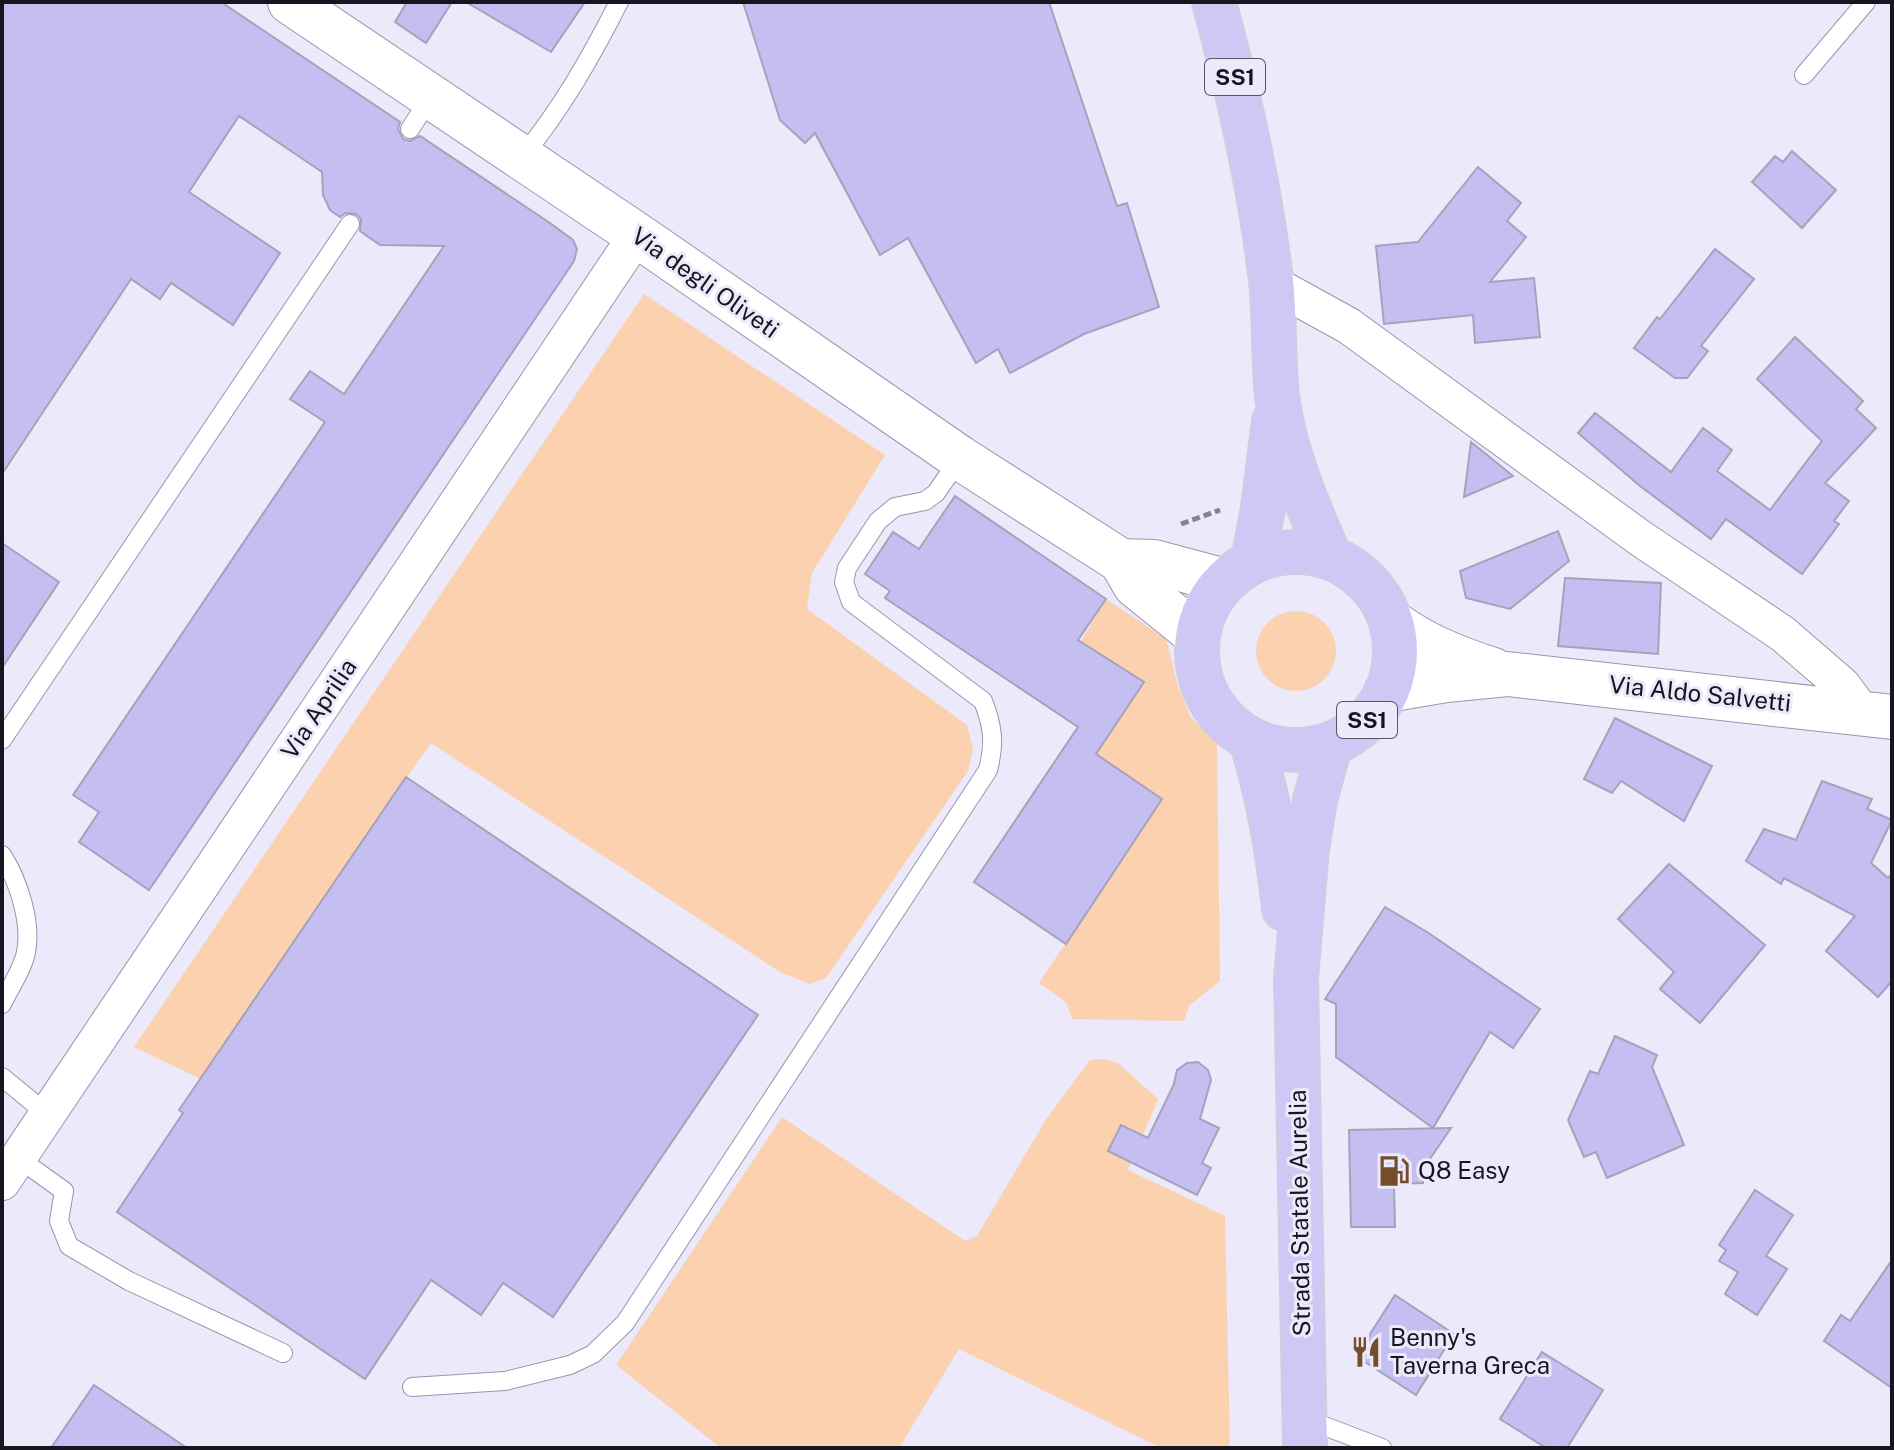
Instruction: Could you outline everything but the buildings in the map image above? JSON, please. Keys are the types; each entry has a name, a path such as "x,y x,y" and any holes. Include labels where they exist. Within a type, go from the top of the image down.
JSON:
{"main road":[{"name":"Via degli Oliveti","path":"290,2 420,113 521,158 960,458 1121,561 1135,585 1197,635"},
{"name":"SS1","path":"1214,2 1252,154 1271,283 1277,399 1263,508 1239,571 1207,606 1197,635 1197,666 1207,696 1226,722 1251,740 1276,749 1303,751 1330,745 1353,732 1374,714 1394,668 1392,622 1378,594 1357,572 1330,557 1305,552 1278,553 1239,571"},
{"name":"SS1","path":"1277,399 1309,509 1330,557"},
{"name":"Via degli Oliveti","path":"1121,561 1239,571"},
{"name":"Via Aldo Salvetti","path":"1392,622 1413,637 1454,658 1507,674 1884,714"},
{"name":"Via Aldo Salvetti","path":"1387,690 1507,674"},
{"name":"Strada Statale Aurelia","path":"1251,740 1266,797 1296,978"},
{"name":"Strada Statale Aurelia","path":"1304,1433 1296,978 1307,849 1315,800 1330,745"}],"street":[{"name":"Via Aprilia","path":"10,1170 637,235"},
{"path":"1271,283 1349,326 1640,538 1783,634 1842,685 1884,714"}],"lane":[{"path":"521,158 550,122 594,51 619,2"},
{"path":"1804,75 1866,2"},
{"path":"2,740 350,224"},
{"path":"412,1387 505,1381 570,1365 593,1354 625,1323 988,770 994,747 992,723 983,701 851,602 844,582 847,568 878,521 895,507 925,501 936,493 960,458"},
{"path":"2,855 26,917 26,953 2,1004"},
{"path":"2,1077 47,1114"},
{"path":"10,1170 64,1191 59,1221 69,1246 129,1281 283,1353"},
{"path":"1304,1433 1382,1448"}],"path":[{"path":"1168,528 1226,508"}],"shaded area":[{"path":"644,294 885,455 812,573 807,609 967,725 973,748 968,771 826,978 810,984 780,972 431,743 203,1080 134,1047"},
{"path":"1106,599 1166,639 1178,686 1190,716 1217,744 1220,981 1189,1006 1184,1021 1072,1019 1067,1003 1039,983 1162,799 1096,754 1144,682 1128,672 1124,679 1077,648"},
{"path":"1296,611 1311,614 1324,623 1333,636 1336,651 1333,666 1324,679 1311,688 1296,691 1281,688 1268,679 1259,666 1256,651 1259,636 1268,623 1281,614"},
{"path":"1104,1059 1118,1063 1158,1099 1128,1170 1225,1216 1230,1448 1161,1448 959,1349 899,1448 721,1448 616,1365 782,1117 965,1241 977,1236 1045,1121 1090,1060"}],"place":[{"name":"Q8 Easy","path":"1394,1171"},
{"name":"Benny's Taverna Greca","path":"1366,1352"}]}
